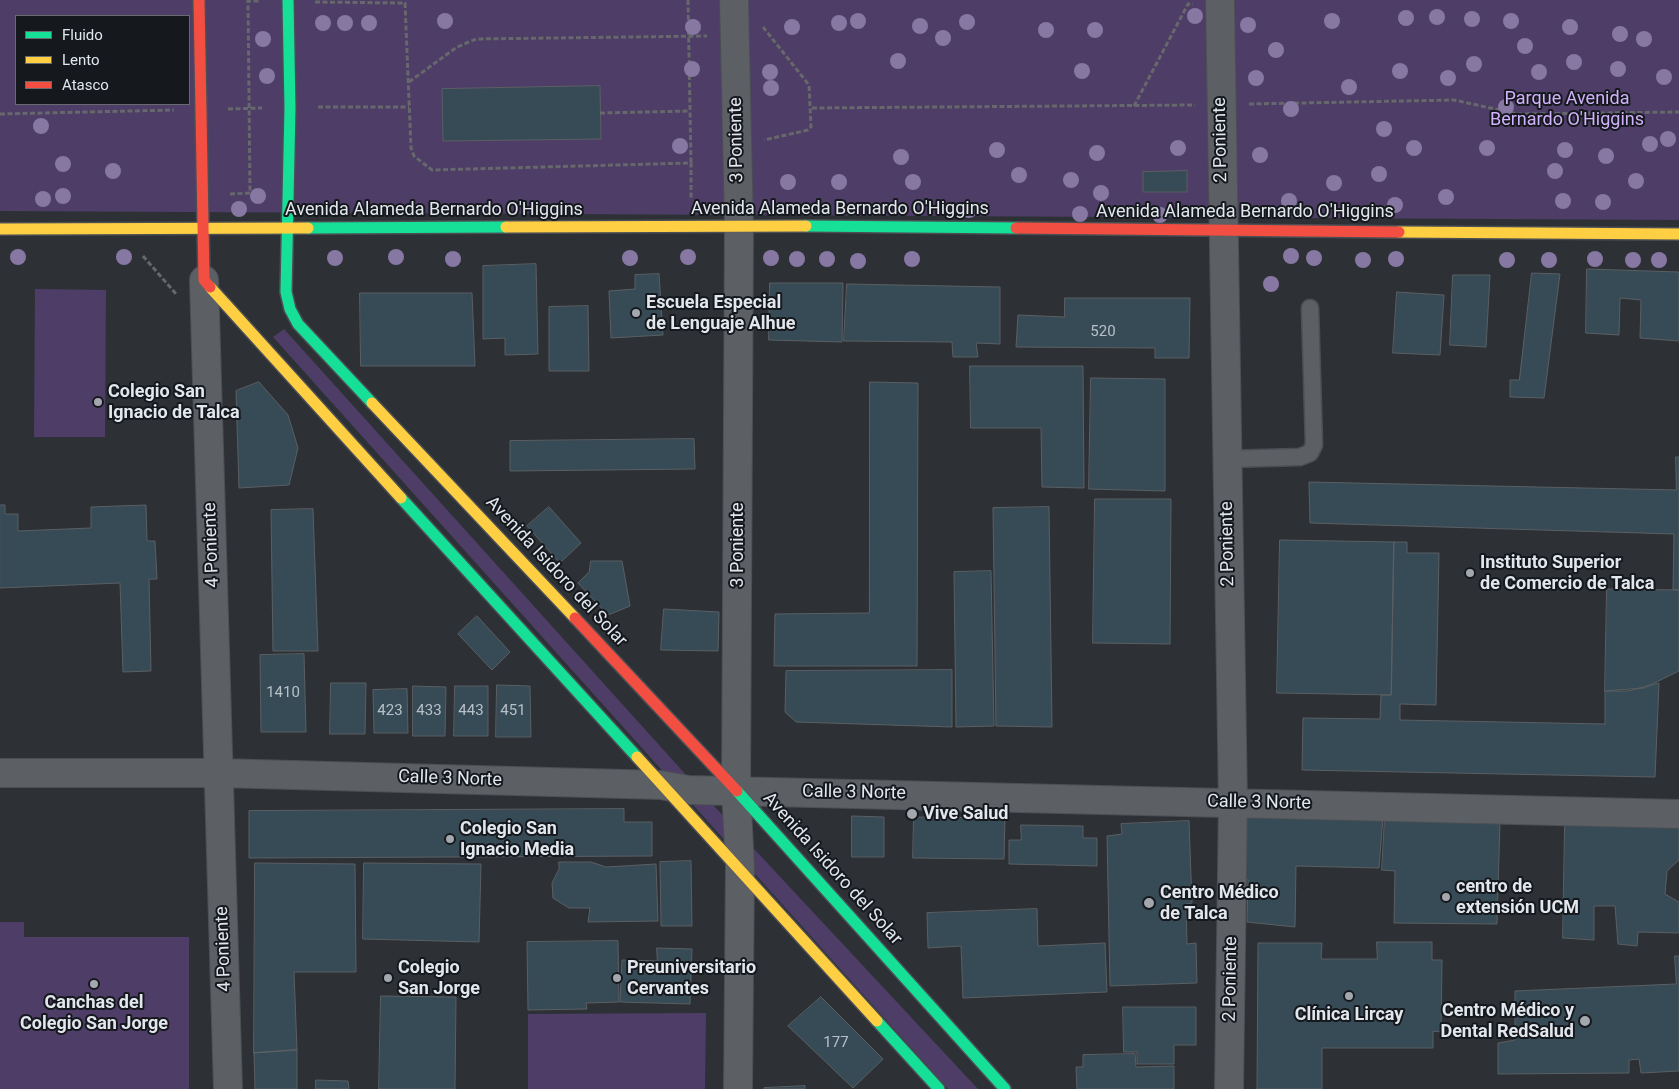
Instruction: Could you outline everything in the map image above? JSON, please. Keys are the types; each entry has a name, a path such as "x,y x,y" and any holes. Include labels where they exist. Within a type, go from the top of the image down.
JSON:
{"main road":[{"name":"4 Poniente","path":"199,0 204,280"},
{"name":"Avenida Isidoro del Solar","path":"288,1 290,108 286,292 290,309 298,324 736,790 1005,1089"},
{"name":"Avenida Alameda Bernardo O'Higgins","path":"0,229 739,226 1679,234"},
{"path":"204,280 661,785 740,867 939,1089"}],"street":[{"name":"2 Poniente","path":"1220,2 1220,105 1233,802 1229,1089"},
{"name":"3 Poniente","path":"735,12 739,226 736,790 740,867 738,1089"},
{"name":"4 Poniente","path":"204,280 228,1089"},
{"name":"Calle 3 Norte","path":"0,773 219,773 661,785 688,790 1679,814"}],"lane":[{"path":"1226,459 1300,457 1310,453 1314,445 1310,308"}],"path":[{"path":"688,0 691,202"},
{"path":"250,193 248,1 405,3 411,152 432,170 691,164"},
{"path":"1134,107 1188,4 1220,2"},
{"path":"409,82 457,48 476,39 715,36 715,25 735,12 761,24 809,85 812,108 811,127 808,130 762,140"},
{"path":"812,108 1134,107 1454,100 1518,114 1679,112"},
{"path":"0,114 200,109"},
{"path":"600,113 690,111"}],"green space":[{"name":"Parque Avenida Bernardo O'Higgins","path":"0,0 1679,0 1679,220 0,211"},
{"path":"35,289 106,290 105,437 34,437"},
{"path":"284,329 715,807 978,1089 948,1089 273,337"},
{"name":"Canchas del Colegio San Jorge","path":"0,922 24,922 24,937 189,937 189,1089 0,1089"},
{"path":"706,1013 705,1089 528,1089 528,1014"}],"building":[{"path":"600,86 601,139 443,141 442,89"},
{"path":"1187,171 1187,192 1143,192 1143,172"},
{"path":"536,264 538,354 505,355 505,338 483,339 483,266"},
{"path":"1587,269 1679,272 1679,341 1640,338 1641,300 1620,298 1619,335 1586,333"},
{"path":"1532,273 1560,274 1544,398 1510,397 1510,380 1519,380"},
{"name":"Escuela Especial de Lenguaje Alhue","path":"659,274 663,335 611,338 609,291 635,289 635,275"},
{"path":"1453,275 1490,275 1486,347 1450,345"},
{"path":"770,283 843,283 842,342 769,340"},
{"path":"847,284 1000,287 1000,344 976,343 978,357 953,357 952,342 844,341"},
{"path":"1397,292 1444,295 1440,355 1393,353"},
{"path":"360,293 472,293 475,366 361,366"},
{"path":"1065,298 1190,298 1189,358 1155,358 1155,348 1016,347 1018,315 1064,317"},
{"path":"588,306 589,371 549,371 549,307"},
{"path":"970,366 1083,366 1084,488 1042,487 1041,428 971,428"},
{"path":"1091,378 1165,379 1165,491 1089,489"},
{"path":"259,382 288,415 298,448 289,485 239,488 236,391"},
{"path":"870,382 918,383 917,666 774,666 775,614 869,613"},
{"path":"694,439 695,469 510,471 510,441"},
{"path":"1676,457 1679,457 1679,590 1673,590 1674,534 1310,523 1309,482 1676,490"},
{"path":"1095,499 1171,499 1170,644 1093,643"},
{"path":"0,505 5,505 5,514 18,514 18,531 91,528 91,507 146,505 147,541 155,541 157,579 149,579 151,671 123,672 120,583 0,588"},
{"path":"549,507 581,543 560,563 527,526"},
{"path":"1049,507 1052,727 996,726 993,508"},
{"path":"313,509 318,651 273,651 271,510"},
{"path":"1280,540 1394,542 1391,695 1277,693"},
{"path":"1394,542 1407,542 1407,553 1439,553 1436,705 1400,704 1400,720 1605,724 1605,691 1628,691 1659,683 1655,777 1302,770 1303,718 1380,719 1381,695 1391,695"},
{"path":"591,561 622,561 630,606 608,615 578,583 589,572"},
{"path":"991,571 994,726 956,727 954,572"},
{"path":"1607,589 1679,590 1679,671 1644,688 1605,691"},
{"path":"664,609 719,612 718,651 661,650"},
{"path":"477,616 510,652 492,670 458,634"},
{"path":"304,654 306,732 261,732 260,655"},
{"path":"952,670 952,727 796,722 785,712 786,671"},
{"path":"331,683 366,683 365,734 330,734"},
{"path":"497,685 530,686 531,737 496,737"},
{"path":"413,686 446,687 445,736 413,736"},
{"path":"455,686 488,686 488,736 454,736"},
{"path":"407,689 408,733 374,733 373,690"},
{"name":"Colegio San Ignacio Media","path":"624,809 624,822 652,822 652,856 249,858 249,811"},
{"path":"1248,811 1383,817 1379,868 1296,866 1295,927 1247,922 1248,880 1241,877 1243,840"},
{"path":"852,816 884,817 884,857 852,857"},
{"path":"914,817 1005,818 1004,859 913,858"},
{"name":"centro de extensión UCM","path":"1385,818 1500,821 1497,924 1394,923 1395,871 1382,870"},
{"name":"Centro Médico de Talca","path":"1189,821 1192,903 1186,904 1187,944 1196,943 1197,983 1110,986 1107,836 1122,834 1121,824"},
{"path":"1021,825 1083,826 1083,838 1097,838 1097,866 1009,864 1009,840 1021,840"},
{"path":"1565,825 1679,825 1679,860 1667,871 1665,894 1679,902 1679,933 1638,932 1637,946 1618,944 1615,906 1594,906 1594,940 1563,938"},
{"path":"691,861 692,926 661,926 660,862"},
{"path":"559,862 591,862 606,867 656,864 658,921 588,922 590,908 569,908 553,898 552,883 559,869"},
{"path":"255,863 355,864 356,972 294,972 297,1050 254,1053"},
{"path":"364,863 481,864 479,942 363,939"},
{"path":"1037,909 1038,946 1105,943 1107,992 963,998 961,946 928,948 927,913"},
{"path":"618,941 619,1002 586,1003 587,1009 528,1010 527,942"},
{"name":"Clínica Lircay","path":"1377,942 1432,942 1432,960 1442,960 1441,1032 1433,1031 1433,1048 1322,1048 1322,1089 1257,1089 1258,943 1322,943 1321,959 1377,959"},
{"path":"657,948 692,949 690,1004 620,1002 622,960 657,961"},
{"path":"1675,956 1679,956 1679,1071 1641,1073 1639,1059 1629,1060 1629,1073 1498,1074 1498,1043 1515,1040 1515,991 1676,984"},
{"path":"381,996 456,997 455,1089 379,1089"},
{"path":"821,997 883,1059 853,1088 788,1026"},
{"path":"1123,1007 1196,1007 1196,1045 1174,1045 1174,1064 1137,1064 1137,1052 1124,1052"},
{"path":"297,1050 297,1089 255,1089 254,1053"},
{"path":"1135,1054 1136,1067 1174,1066 1174,1089 1077,1089 1076,1067 1083,1067 1083,1055"},
{"path":"316,1080 348,1081 349,1089 316,1089"},
{"path":"805,1086 805,1089 764,1089 764,1088"}],"traffic: fast":[{"path":"288,0 290,108 286,292 290,309 298,324 372,403"},
{"path":"806,226 1016,228"},
{"path":"308,228 506,227"},
{"path":"401,498 637,757"},
{"path":"737,791 1005,1089"},
{"path":"877,1021 939,1089"}],"traffic: slow":[{"path":"506,227 806,226"},
{"path":"0,229 308,228"},
{"path":"1399,232 1679,234"},
{"path":"210,287 401,498"},
{"path":"372,403 575,618"},
{"path":"637,757 877,1021"}],"traffic: jam":[{"path":"199,0 204,280 210,287"},
{"path":"1016,228 1399,232"},
{"path":"575,618 737,791"}],"place":[{"name":"Escuela Especial de Lenguaje Alhue","path":"636,313"},
{"name":"Colegio San Ignacio de Talca","path":"98,402"},
{"name":"Instituto Superior de Comercio de Talca","path":"1470,573"},
{"name":"Vive Salud","path":"912,814"},
{"name":"Colegio San Ignacio Media","path":"450,839"},
{"name":"centro de extensión UCM","path":"1446,897"},
{"name":"Centro Médico de Talca","path":"1149,903"},
{"name":"Colegio San Jorge","path":"388,978"},
{"name":"Preuniversitario Cervantes","path":"617,978"},
{"name":"Canchas del Colegio San Jorge","path":"94,984"},
{"name":"Clínica Lircay","path":"1349,996"},
{"name":"Centro Médico y Dental RedSalud","path":"1585,1021"}]}
